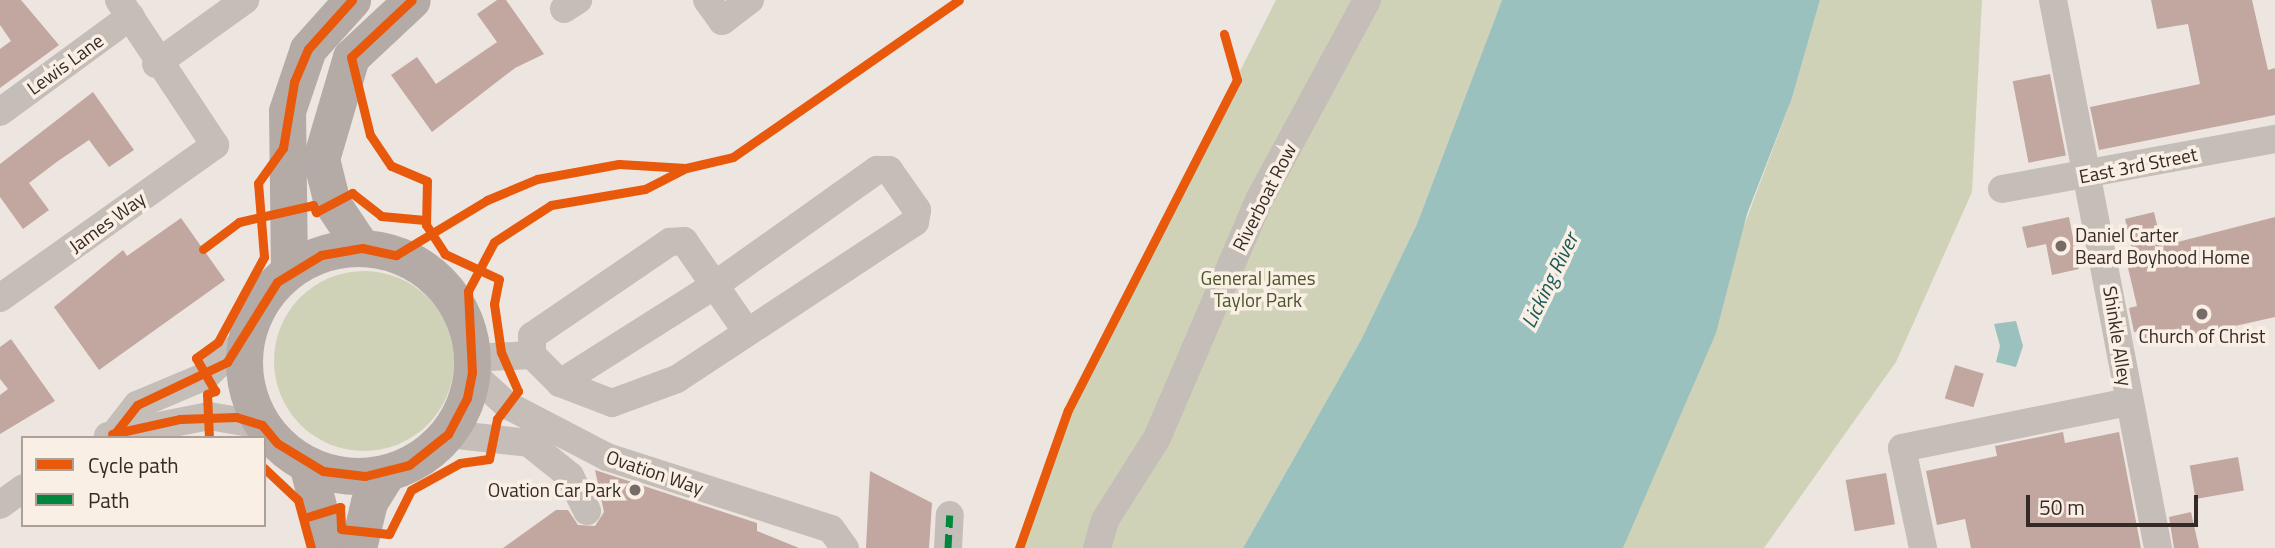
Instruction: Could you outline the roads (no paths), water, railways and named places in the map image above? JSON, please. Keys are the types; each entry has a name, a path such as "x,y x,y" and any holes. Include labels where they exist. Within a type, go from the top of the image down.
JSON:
{"main road":[{"path":"289,271 283,148 292,92 308,48 352,0"},
{"path":"379,251 321,255 289,271 260,304 246,339 247,388 262,425 307,464 347,476 387,473 430,452 448,434 472,366 465,321 430,274 379,251 332,203 321,159 351,57 412,0"},
{"path":"307,464 329,548"},
{"path":"358,548 369,502 387,473"}],"street":[{"path":"125,8 156,64 245,0"},
{"path":"715,10 750,0"},
{"name":"Riverboat Row","path":"1097,548 1105,520 1157,438 1259,200 1367,0"},
{"name":"Shinkle Alley","path":"2053,0 2158,548"},
{"name":"Lewis Lane","path":"0,112 125,8"},
{"name":"James Way","path":"0,298 215,145 156,64"},
{"name":"East 3rd Street","path":"2002,189 2275,139"},
{"path":"560,383 715,285 877,170 889,170 917,210 915,222 747,332 638,398 612,403 560,383 532,355 532,336 670,242 684,241 715,285 747,332"},
{"path":"111,435 137,405 206,376 246,339"},
{"path":"472,366 532,355"},
{"name":"Ovation Way","path":"472,366 507,405 607,457 831,529 845,548"},
{"path":"1923,548 1902,448 2128,402"},
{"path":"111,435 209,415 262,425"},
{"path":"448,434 529,443 570,476 587,511"},
{"path":"0,505 21,489"},
{"path":"948,548 950,514"},
{"path":"757,523 837,548"}],"water":[{"name":"Licking River","path":"1502,0 1820,0 1792,98 1747,214 1716,333 1623,548 1243,548 1361,340 1417,224"},
{"path":"2016,321 2023,346 2016,367 1996,362 2000,346 1994,324"}],"place":[{"name":"Daniel Carter Beard Boyhood Home","path":"2061,246"},
{"name":"Church of Christ","path":"2202,314"},
{"name":"Ovation Car Park","path":"635,490"}],"park label":[{"name":"General James Taylor Park","path":"1258,289"}]}
